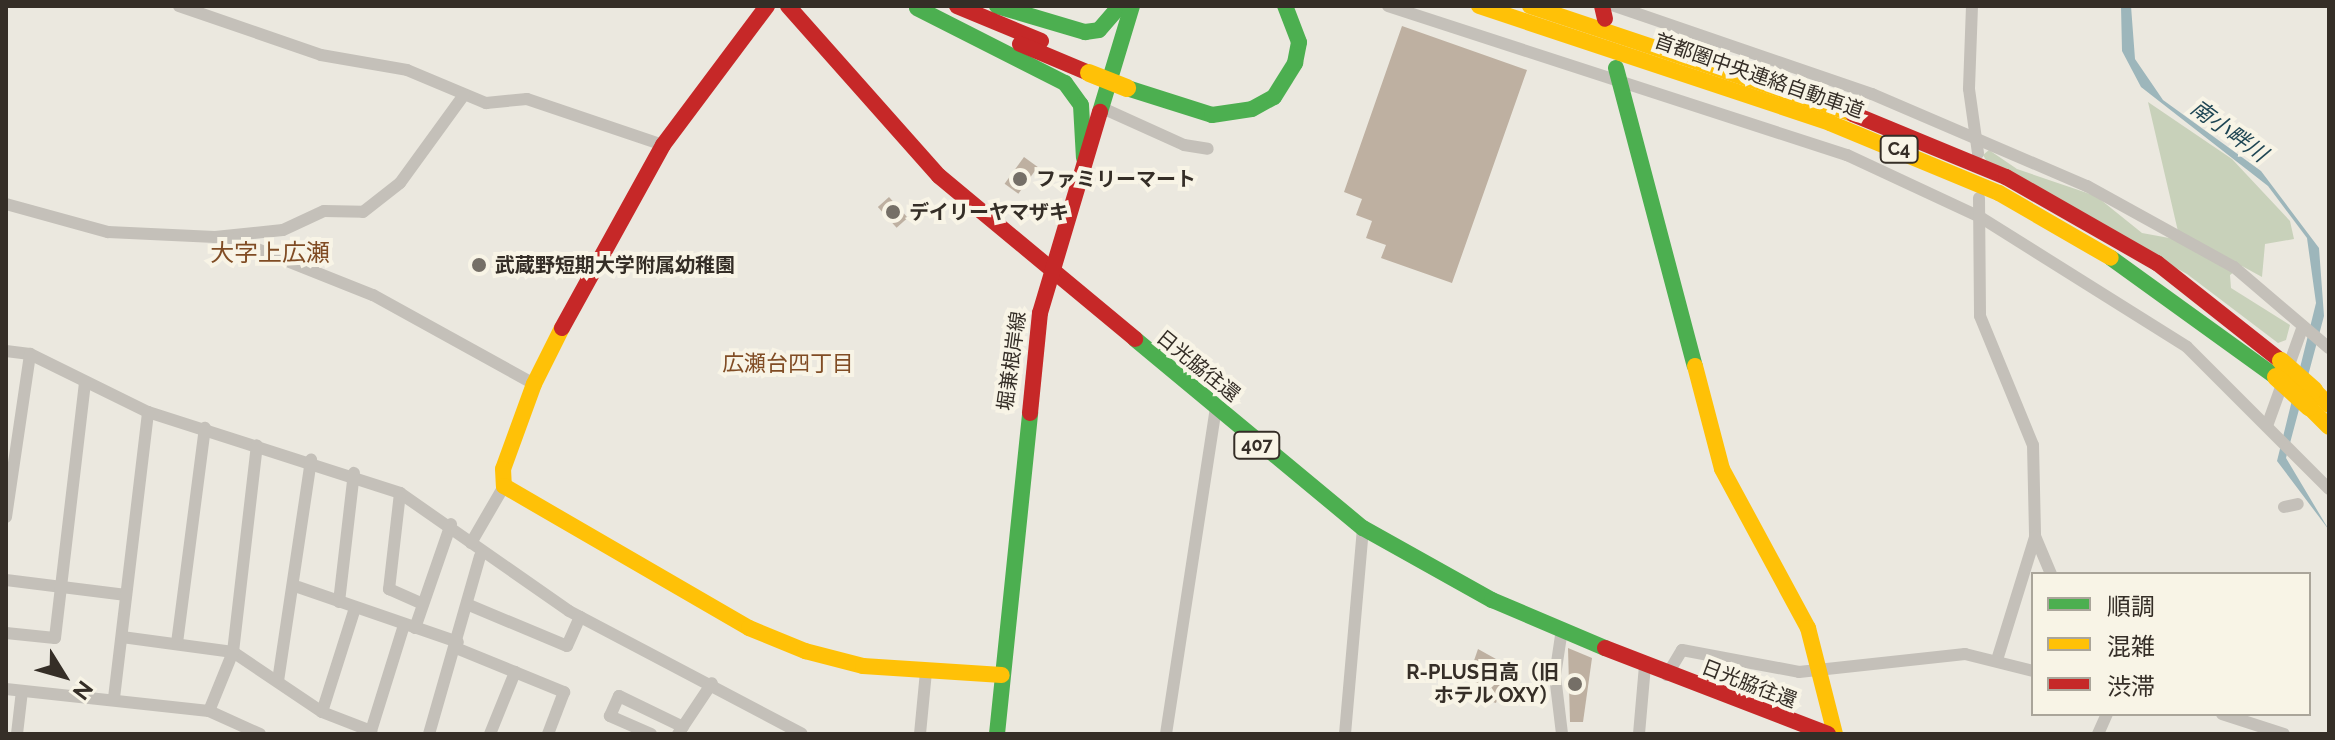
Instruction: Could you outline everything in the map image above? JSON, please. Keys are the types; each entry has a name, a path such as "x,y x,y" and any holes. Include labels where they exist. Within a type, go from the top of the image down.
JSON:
{"main road":[{"path":"767,6 663,145 534,384 503,469 504,486 749,628 834,660 926,672 1002,675"},
{"name":"日光脇往還","path":"788,6 905,143 1051,272 1363,528 1465,587 1667,675 1828,734"},
{"path":"957,6 1091,68"},
{"path":"997,6 1085,32 1099,30 1120,6"},
{"name":"堀兼根岸線","path":"997,734 1027,404 1051,272 1132,6"},
{"path":"1129,83 1181,98 1249,101 1277,80 1285,61 1287,36 1270,6"},
{"path":"915,7 1091,68 1212,115 1252,109 1274,97 1295,63 1299,42 1285,6"},
{"name":"首都圏中央連絡自動車道","path":"1479,6 1830,123 1985,186 2148,279 2279,369"},
{"name":"首都圏中央連絡自動車道","path":"1530,6 1837,107 2006,177 2157,263 2312,399 2329,427"},
{"path":"915,7 1065,83 1081,105 1084,158"},
{"path":"1618,76 1722,469 1796,602 1821,673 1835,734"},
{"name":"首都圏中央連絡自動車道","path":"2312,399 2329,405"}],"street":[{"path":"179,6 321,55 407,70 486,103 527,99 663,145"},
{"path":"1388,6 1618,76 1847,155 1980,217 2187,347 2329,489"},
{"path":"1972,6 1978,153"},
{"path":"1607,10 1976,136 2192,239 2329,348"},
{"path":"6,204 108,232 224,236 283,230 324,211 363,212 400,183 464,95"},
{"path":"1100,107 1184,145 1208,149"},
{"path":"1979,198 1974,280 1980,316 2033,445 2035,536 1997,660"},
{"path":"224,236 373,295 534,384"},
{"path":"2267,426 2303,326"},
{"path":"6,351 30,354 148,412 311,459 400,493 451,524 480,556 580,617 712,683 802,734"},
{"path":"6,517 30,354"},
{"path":"6,633 55,638 85,383"},
{"path":"1166,734 1216,409"},
{"path":"114,698 148,412"},
{"path":"177,643 205,428"},
{"path":"209,711 233,652 257,445"},
{"path":"278,681 298,587 311,459"},
{"path":"339,602 354,473"},
{"path":"471,543 504,486"},
{"path":"400,493 389,589 423,604"},
{"path":"2284,507 2298,504"},
{"path":"122,637 233,652 322,712 371,731 409,627 423,604 451,524"},
{"path":"1345,734 1363,528"},
{"path":"2035,536 2050,572"},
{"path":"429,734 469,605 480,556"},
{"path":"6,580 126,595"},
{"path":"298,587 457,645 564,692 548,734"},
{"path":"469,605 567,646 580,617"},
{"path":"322,712 355,608"},
{"path":"1562,629 1555,676 1562,734"},
{"path":"1667,675 1682,650 1821,673 1965,654 2031,670"},
{"path":"1639,734 1645,666"},
{"path":"490,734 515,672"},
{"path":"920,734 926,672"},
{"path":"651,734 610,716 619,696 681,730 712,683"},
{"path":"6,689 114,698 209,711 260,734"},
{"path":"17,734 22,691"},
{"path":"2228,716 2284,734"}],"green space":[{"path":"2148,102 2232,159 2290,221 2294,239 2265,244 2262,277 2242,266 2230,275 2231,288 2290,325 2286,340 2278,343 2187,274 1990,167 1983,155 1989,150 2017,169 2096,196 2142,233 2180,240"}],"water":[{"path":"2121,6 2131,6 2135,59 2163,100 2261,171 2319,248 2324,316 2286,458 2329,530 2277,461 2316,303 2307,238 2268,186 2141,87 2122,51"}],"building":[{"path":"1402,26 1527,70 1452,283 1381,258 1386,245 1366,238 1372,221 1356,215 1362,199 1344,192"},
{"name":"ファミリーマート","path":"1024,157 1038,167 1018,194 1005,184"},
{"name":"デイリーヤマザキ","path":"889,197 908,218 897,228 878,207"},
{"name":"R-PLUS日高（旧 ホテル OXY）","path":"1568,648 1592,658 1583,722 1570,722"},
{"path":"1478,649 1496,659 1485,668 1505,674 1496,703 1480,698 1479,685 1467,681"}],"traffic: fast":[{"path":"997,6 1085,32 1099,30 1120,6"},
{"path":"1100,112 1132,6"},
{"path":"1127,88 1212,115 1252,109 1274,97 1295,63 1299,42 1285,6"},
{"path":"917,8 1065,83 1081,105 1084,158"},
{"path":"1616,68 1695,366"},
{"path":"2111,258 2276,377"},
{"path":"1135,339 1363,528 1492,600 1605,648"},
{"path":"997,734 1030,413"}],"traffic: slow":[{"path":"1479,6 1830,123 1999,193 2111,258"},
{"path":"1530,6 1853,114"},
{"path":"1089,73 1127,88"},
{"path":"562,328 534,384 503,469 504,486 749,628 805,651 863,666 1002,675"},
{"path":"2281,361 2314,390"},
{"path":"1695,366 1722,469 1808,628 1835,734"},
{"path":"2276,377 2309,407"},
{"path":"2314,390 2329,405"},
{"path":"2309,407 2329,427"}],"traffic: jam":[{"path":"562,328 663,145 767,6"},
{"path":"788,6 939,176 1135,339"},
{"path":"957,6 1041,41"},
{"path":"1602,6 1605,19"},
{"path":"1020,44 1089,73"},
{"path":"1030,413 1040,313 1100,112"},
{"path":"1853,114 2006,177 2157,263 2281,361"},
{"path":"1605,648 1828,734"}],"place":[{"name":"ファミリーマート","path":"1020,179"},
{"name":"デイリーヤマザキ","path":"893,212"},
{"name":"武蔵野短期大学附属幼稚園","path":"479,265"},
{"name":"R-PLUS日高（旧 ホテル OXY）","path":"1575,684"}],"district":[{"name":"大字上広瀬","path":"270,253"},
{"name":"広瀬台四丁目","path":"788,364"}],"water label":[{"name":"南小畔川","path":"2229,131"}]}
